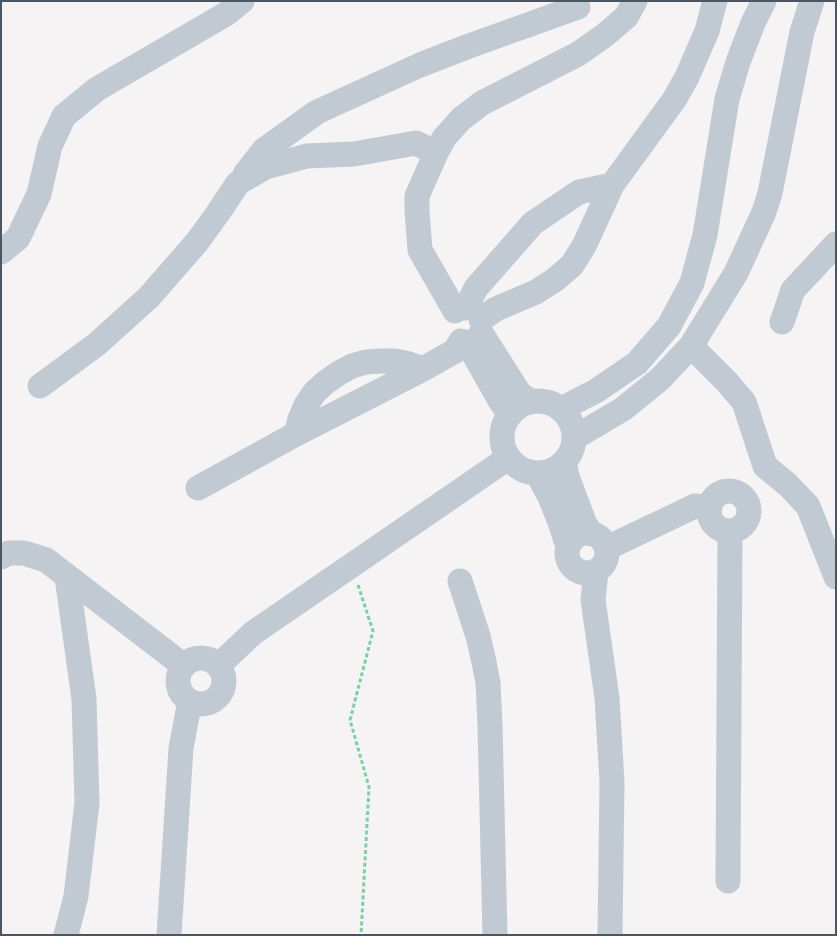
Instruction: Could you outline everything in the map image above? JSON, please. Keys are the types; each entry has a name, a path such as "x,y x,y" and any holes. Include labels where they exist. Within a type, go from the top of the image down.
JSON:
{"street":[{"path":"1,252 18,238 39,194 50,146 64,116 97,89 226,14 242,1"},
{"path":"531,402 519,392 468,326 420,250 417,196 444,138 461,119 482,103 578,54 616,27 626,17 635,1"},
{"path":"468,326 496,309 536,292 556,280 572,265 584,246 612,186 674,100 707,31 716,1"},
{"path":"561,409 596,391 637,363 669,326 692,283 705,235 727,99 738,62 764,1"},
{"path":"574,438 623,409 660,379 691,346 736,273 764,212 770,193 802,32 812,1"},
{"path":"40,386 97,344 148,297 197,242 238,183 264,150 317,112 368,88 468,46 578,7"},
{"path":"294,129 297,147 302,155 307,156"},
{"path":"238,183 266,167 307,156 354,154 416,142 436,153"},
{"path":"198,488 296,434 455,351 468,326 476,288 533,223 579,192 612,186"},
{"path":"782,322 793,290 836,244"},
{"path":"468,326 501,402 510,415"},
{"path":"691,346 744,402 765,466 788,485 808,506 836,577"},
{"path":"296,434 303,412 315,392 339,372 366,362 380,361 395,361 423,369"},
{"path":"531,402 552,404 561,409 573,427 574,438 570,455 556,468 547,472 526,471 516,466 508,458 502,436 504,425 510,415 523,404 531,402"},
{"path":"218,666 253,633 508,458"},
{"path":"537,473 550,497 560,522 568,547 568,559 574,569 588,571 602,567 607,555 584,522 564,462"},
{"path":"726,492 738,494 743,498 748,510 745,522 735,530 730,531 722,530 716,526 709,515 714,498 726,492"},
{"path":"568,547 575,538 585,533 599,541 695,506 710,507"},
{"path":"728,881 730,531"},
{"path":"1,557 9,553 24,553 46,560 184,666"},
{"path":"588,571 607,698 612,782 610,935"},
{"path":"66,935 76,896 87,802 84,699 68,577"},
{"path":"460,581 478,636 488,683 495,935"},
{"path":"197,659 204,659 212,661 218,666 224,678 224,686 217,698 211,702 197,704 190,701 181,692 178,680 184,666 197,659"},
{"path":"168,929 181,748 190,701"}],"path":[{"path":"352,565 373,631 350,720 369,787 361,935"}]}
